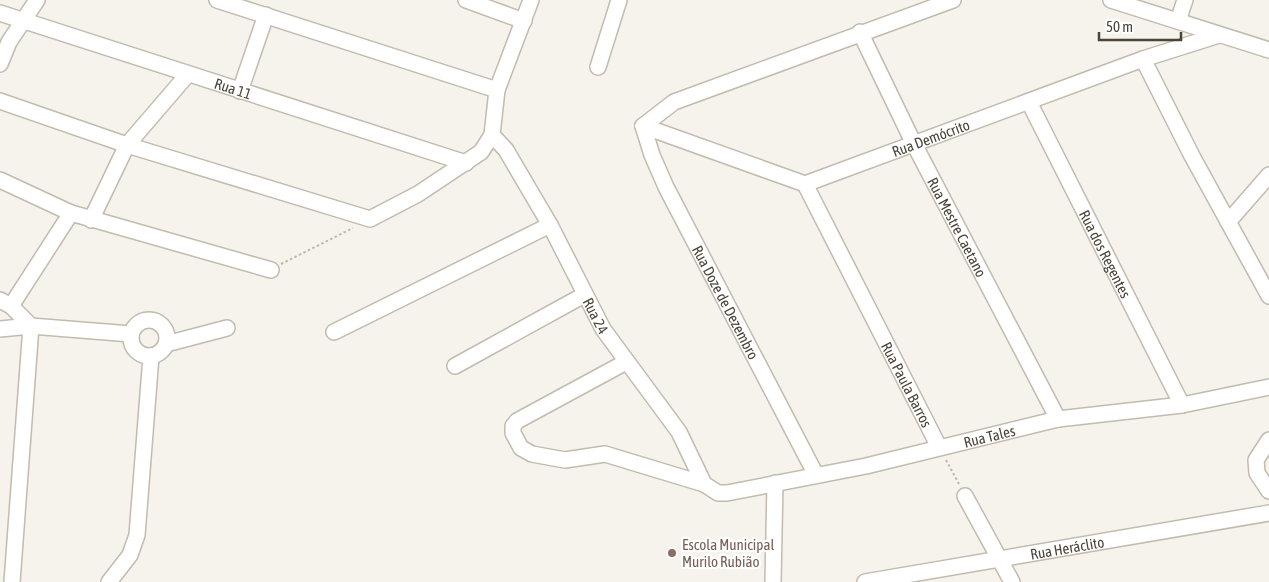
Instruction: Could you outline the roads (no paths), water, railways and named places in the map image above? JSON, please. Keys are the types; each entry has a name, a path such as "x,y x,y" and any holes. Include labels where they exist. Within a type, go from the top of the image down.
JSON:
{"street":[{"path":"0,64 9,42 37,0"},
{"path":"217,0 497,90"},
{"path":"466,0 524,21"},
{"path":"0,100 127,145 370,219 418,194 481,152 492,135 497,90 531,0"},
{"path":"598,67 619,0"},
{"path":"643,126 674,102 860,32 953,0"},
{"path":"1111,0 1269,50"},
{"path":"1178,21 1185,0"},
{"name":"Rua 11","path":"0,13 466,163"},
{"path":"240,91 266,15"},
{"name":"Rua Mestre Caetano","path":"860,32 913,142 1058,419"},
{"name":"Rua Demócrito","path":"805,184 913,142 1029,102 1143,59 1220,34"},
{"path":"1143,59 1269,296"},
{"path":"91,220 127,145 188,74"},
{"name":"Rua dos Regentes","path":"1029,102 1182,405"},
{"path":"643,126 805,184"},
{"name":"Rua Doze de Dezembro","path":"643,126 652,155 666,187 816,475"},
{"name":"Rua 24","path":"492,135 506,150 550,225 603,329 679,432 707,487"},
{"path":"1228,222 1269,175"},
{"path":"0,180 71,213 91,220 270,270"},
{"name":"Rua Paula Barros","path":"805,184 939,447"},
{"path":"31,326 6,303 71,213"},
{"path":"334,332 550,225"},
{"path":"455,366 584,295"},
{"path":"145,320 155,320 163,326 167,335 166,344 160,352 151,356 143,355 136,350 132,342 132,334 136,325 145,320"},
{"path":"12,582 31,326"},
{"path":"0,329 31,326 132,334"},
{"path":"166,344 227,328"},
{"path":"109,582 130,555 137,535 151,356"},
{"name":"Rua Tales","path":"626,362 517,421 513,426 514,433 521,448 532,454 565,460 605,454 727,494 866,466 1058,419 1182,405 1269,388"},
{"path":"1269,440 1256,460 1257,473 1269,491"},
{"path":"773,582 775,483"},
{"path":"965,496 1012,582"},
{"name":"Rua Heráclito","path":"865,582 999,557 1269,513"}],"place":[{"name":"Escola Municipal Murilo Rubião","path":"672,553"}]}
